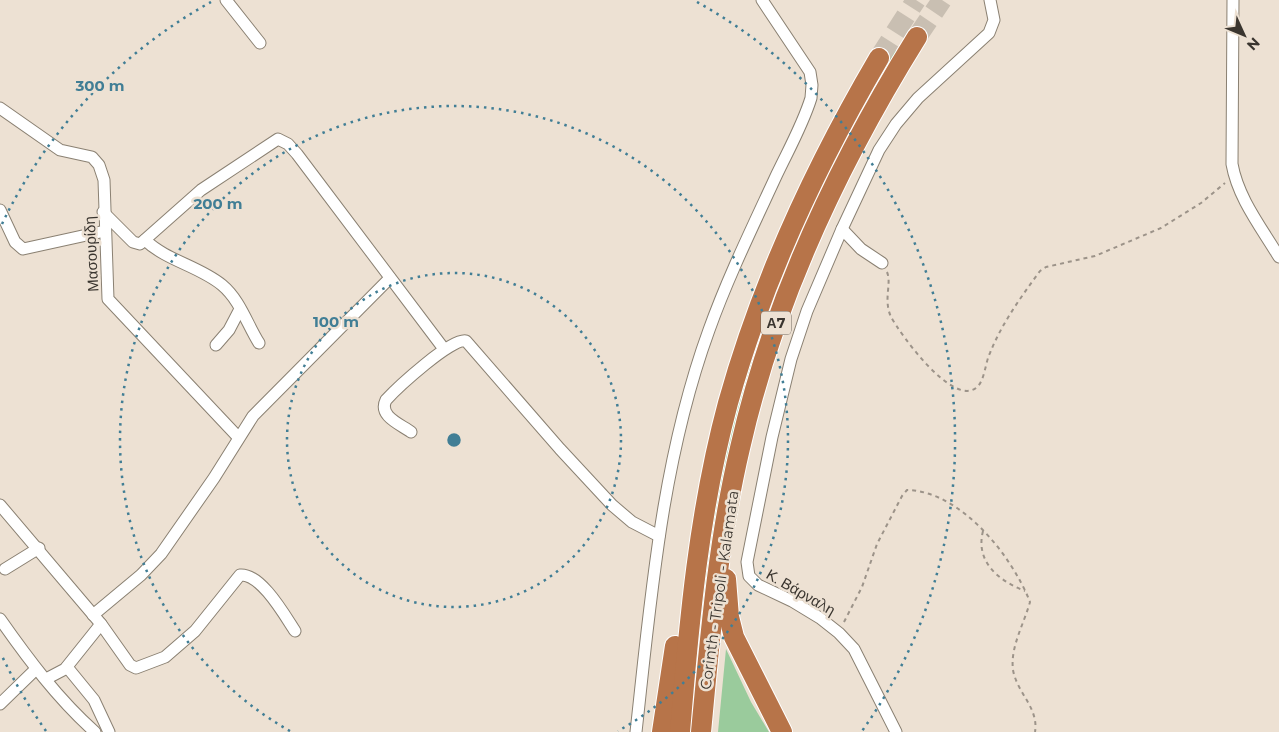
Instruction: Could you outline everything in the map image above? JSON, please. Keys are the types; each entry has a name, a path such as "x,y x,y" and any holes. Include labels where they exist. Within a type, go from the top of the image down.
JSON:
{"highway":[{"name":"Corinth - Tripoli - Kalamata","path":"701,732 717,577 739,449 772,336 812,232 863,128 917,37"},
{"name":"Corinth - Tripoli - Kalamata","path":"680,732 695,575 718,446 728,404 749,337 783,246 824,157 879,58"},
{"path":"662,732 687,573 706,479 718,446"},
{"path":"739,449 726,578 729,617 742,654 782,732"}],"street":[{"path":"226,0 260,43"},
{"path":"636,732 659,536 674,450 696,366 739,256 811,98 810,72 762,0"},
{"path":"882,263 861,250 842,229 879,150 896,124 918,98 983,39 992,27 994,13 990,0"},
{"path":"1233,0 1232,164 1235,179 1248,206 1279,257"},
{"name":"Μασουρίδη","path":"0,108 60,150 86,154 94,158 104,177 109,302 238,437"},
{"path":"104,212 135,243 140,244 211,182 278,139 288,144 297,154 444,350"},
{"path":"0,210 15,242 23,249 105,231"},
{"name":"Κ. Βάρναλη","path":"842,229 807,311 778,408 747,562 747,570 752,581 807,610 839,633 858,657 896,732"},
{"path":"145,240 162,253 219,282 234,297 259,343"},
{"path":"46,679 67,667 97,620 161,554 214,478 238,437 265,403 390,278"},
{"path":"216,345 230,330 240,309"},
{"path":"411,432 386,414 385,402 444,350 460,340 466,340 560,449 612,505 632,522 659,536"},
{"path":"0,504 39,548 97,620 130,665 136,668 143,667 165,657 195,631 213,610 233,581 242,574 250,576 264,588 295,632"},
{"path":"5,569 39,548"},
{"path":"0,619 36,669 75,714 95,732"},
{"path":"67,667 94,700 109,732"},
{"path":"0,704 36,669"}],"path":[{"path":"882,263 888,275 886,294 891,315 902,334 942,380 952,388 970,390 976,388 982,380 989,353 1001,330 1040,271 1046,267 1095,256 1160,228 1201,203 1219,187 1235,179"},
{"path":"839,633 862,587 876,544 902,496 908,490 917,490 943,498 955,506 999,548 1026,592 1030,602 1016,647 1014,671 1021,691 1034,713 1037,722 1035,732"},
{"path":"983,531 981,540 982,553 988,567 999,578 1026,592"}],"green space":[{"path":"893,49 899,52 778,297 694,732 688,732 703,575 726,447 746,369 801,224"},
{"path":"726,649 751,702 769,732 718,732"}],"tunnel":[{"path":"879,58 916,0"},
{"path":"917,37 942,0"}]}
